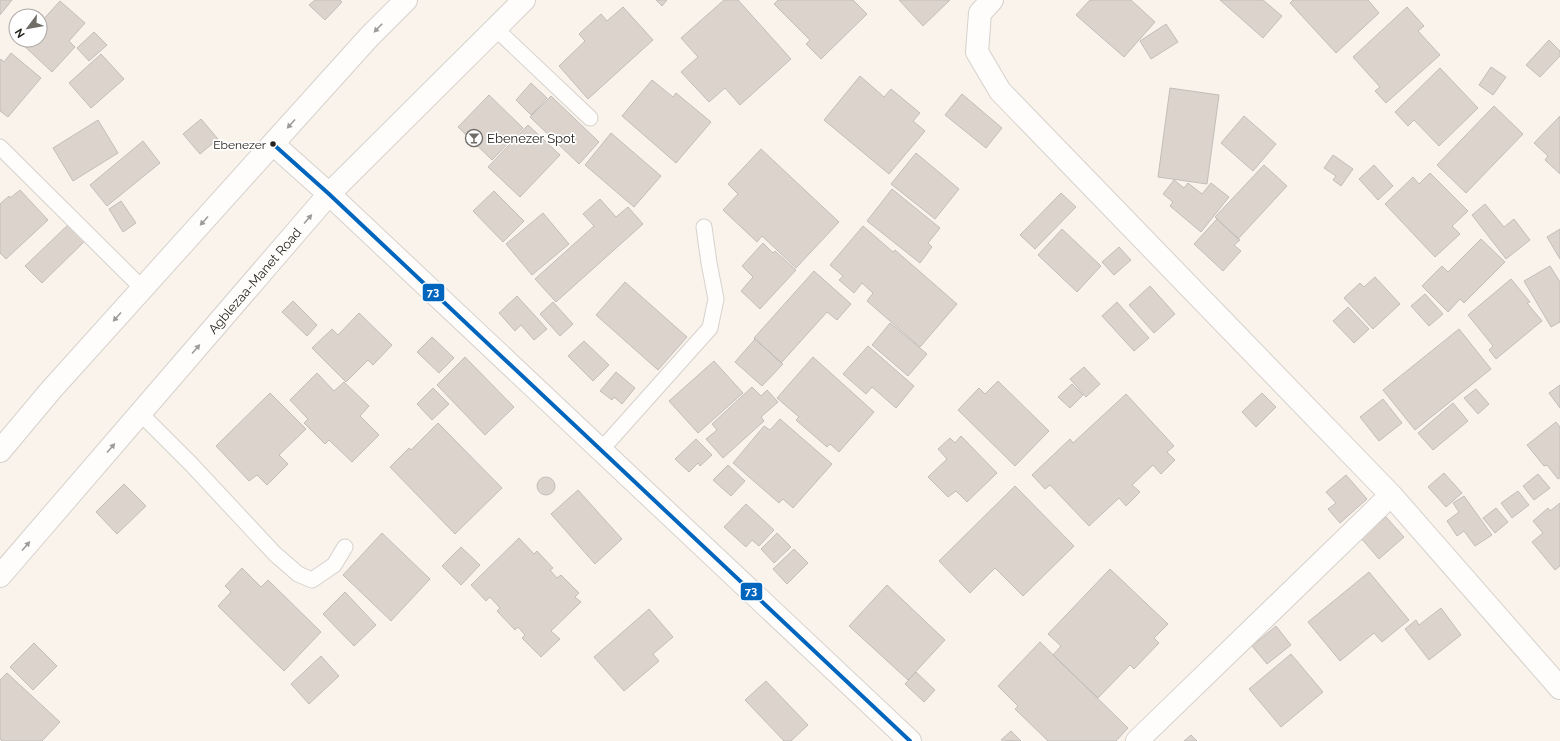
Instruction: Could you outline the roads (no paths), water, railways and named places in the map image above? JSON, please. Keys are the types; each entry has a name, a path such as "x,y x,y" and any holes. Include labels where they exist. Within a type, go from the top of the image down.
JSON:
{"street":[{"path":"0,451 51,390 142,288 369,37 406,0"},
{"name":"Agblezaa-Manet Road","path":"0,576 329,194 524,0"},
{"path":"992,0 980,13 977,52 1000,91 1391,495 1560,688"},
{"path":"273,144 329,194 910,741"},
{"path":"1137,741 1391,495"}],"lane":[{"path":"496,29 590,118"},
{"path":"0,147 142,288"},
{"path":"601,450 710,328 716,299 704,227"},
{"path":"140,414 191,464 275,554 298,574 312,580 334,565 345,547"}],"place":[{"name":"Ebenezer Spot","path":"474,138"},
{"name":"Ebenezer","path":"273,144"}]}
